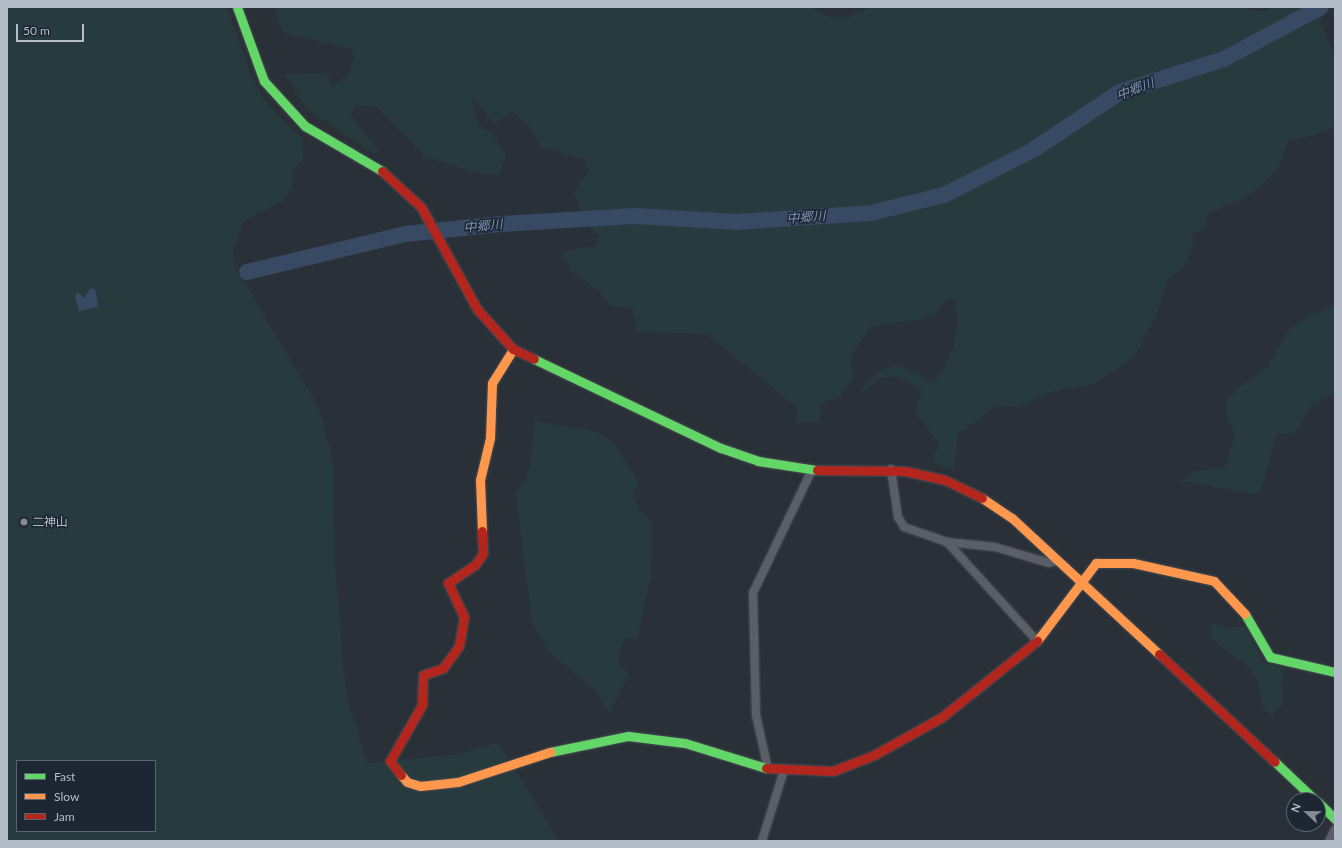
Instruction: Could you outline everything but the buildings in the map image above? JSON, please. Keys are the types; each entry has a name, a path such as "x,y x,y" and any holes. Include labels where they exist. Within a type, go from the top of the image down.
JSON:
{"street":[{"path":"237,7 264,81 305,126 387,174 421,207 477,309 513,349 721,448 758,461 812,470 891,469 945,480 981,497 1012,518 1084,583 1306,792"},
{"path":"513,349 492,383 490,438 480,480 483,553 475,565 448,583 464,617 460,646 443,668 423,675 422,705 390,761 407,782 438,784 494,772 571,745 628,736 685,743 768,769 833,771 874,755 942,717 1037,641 1084,583 1096,563 1133,563 1214,581 1244,614 1270,657 1335,672"},
{"path":"891,469 898,517 904,527 947,542 995,547 1050,563 1058,560"},
{"path":"768,769 756,715 753,593 812,470"},
{"path":"947,542 1037,641"},
{"path":"762,841 784,770"},
{"path":"1326,810 1335,819"},
{"path":"1329,841 1335,829"}],"green space":[{"path":"7,7 227,7 251,75 265,101 302,139 304,160 292,170 292,188 284,200 244,221 233,250 234,265 319,408 334,465 335,568 346,693 367,763 453,755 499,743 559,841 7,841"},
{"path":"274,7 809,7 829,17 850,17 871,7 1230,7 1262,11 1280,7 1331,7 1320,20 1335,57 1335,124 1326,132 1288,141 1278,170 1246,198 1208,213 1205,229 1192,234 1193,248 1184,267 1167,280 1158,312 1133,359 1093,384 1050,392 1018,407 997,406 958,434 954,471 932,462 939,443 915,412 922,390 896,376 879,379 862,393 865,382 885,368 899,365 933,383 946,365 953,348 958,324 955,301 948,298 936,312 922,319 870,327 850,358 853,378 838,398 821,403 819,422 796,422 797,408 707,334 637,332 633,309 610,305 599,291 572,272 561,252 596,246 599,235 587,225 574,192 589,170 584,159 541,147 529,126 511,111 495,124 472,97 478,125 490,132 506,155 500,173 485,175 426,157 377,107 356,105 350,115 380,152 373,153 308,110 285,74 328,73 332,86 349,75 354,57 350,49 283,33"},
{"path":"1335,306 1335,393 1312,404 1295,433 1276,435 1260,495 1181,481 1192,472 1225,467 1235,434 1226,415 1227,401 1237,388 1267,369 1288,331 1299,321"},
{"path":"534,421 597,432 613,441 639,483 633,495 640,510 652,522 651,576 637,639 624,638 618,664 629,673 609,713 593,688 550,653 532,623 516,494 526,479 531,461"},
{"path":"1212,622 1226,628 1246,626 1262,662 1283,668 1282,704 1272,716 1262,707 1259,683 1250,668 1212,640"}],"water":[{"path":"91,288 96,290 98,307 79,311 75,296 78,292 84,298"}],"waterway":[{"name":"中郷川","path":"247,272 405,234 501,224 635,216 737,222 871,213 944,195 1033,150 1120,92 1224,59 1321,7"}],"traffic: fast":[{"path":"237,7 264,81 305,126 382,171"},
{"path":"534,359 721,448 758,461 817,470"},
{"path":"1245,614 1270,657 1335,672"},
{"path":"550,752 628,736 685,743 766,768"},
{"path":"1275,762 1307,792"},
{"path":"1326,810 1335,819"}],"traffic: slow":[{"path":"482,531 480,480 490,438 492,383 513,349"},
{"path":"982,498 1012,518 1159,654"},
{"path":"1037,641 1096,563 1133,563 1214,581 1245,614"},
{"path":"401,775 407,782 420,786 458,782 550,752"}],"traffic: jam":[{"path":"382,171 421,207 477,309 513,349 534,359"},
{"path":"817,470 905,471 945,480 982,498"},
{"path":"401,775 390,761 422,705 423,675 443,668 459,646 464,617 448,583 475,565 483,553 482,531"},
{"path":"766,768 833,771 874,755 942,717 1037,641"},
{"path":"1159,654 1275,762"}],"place":[{"name":"二神山","path":"24,522"}]}
